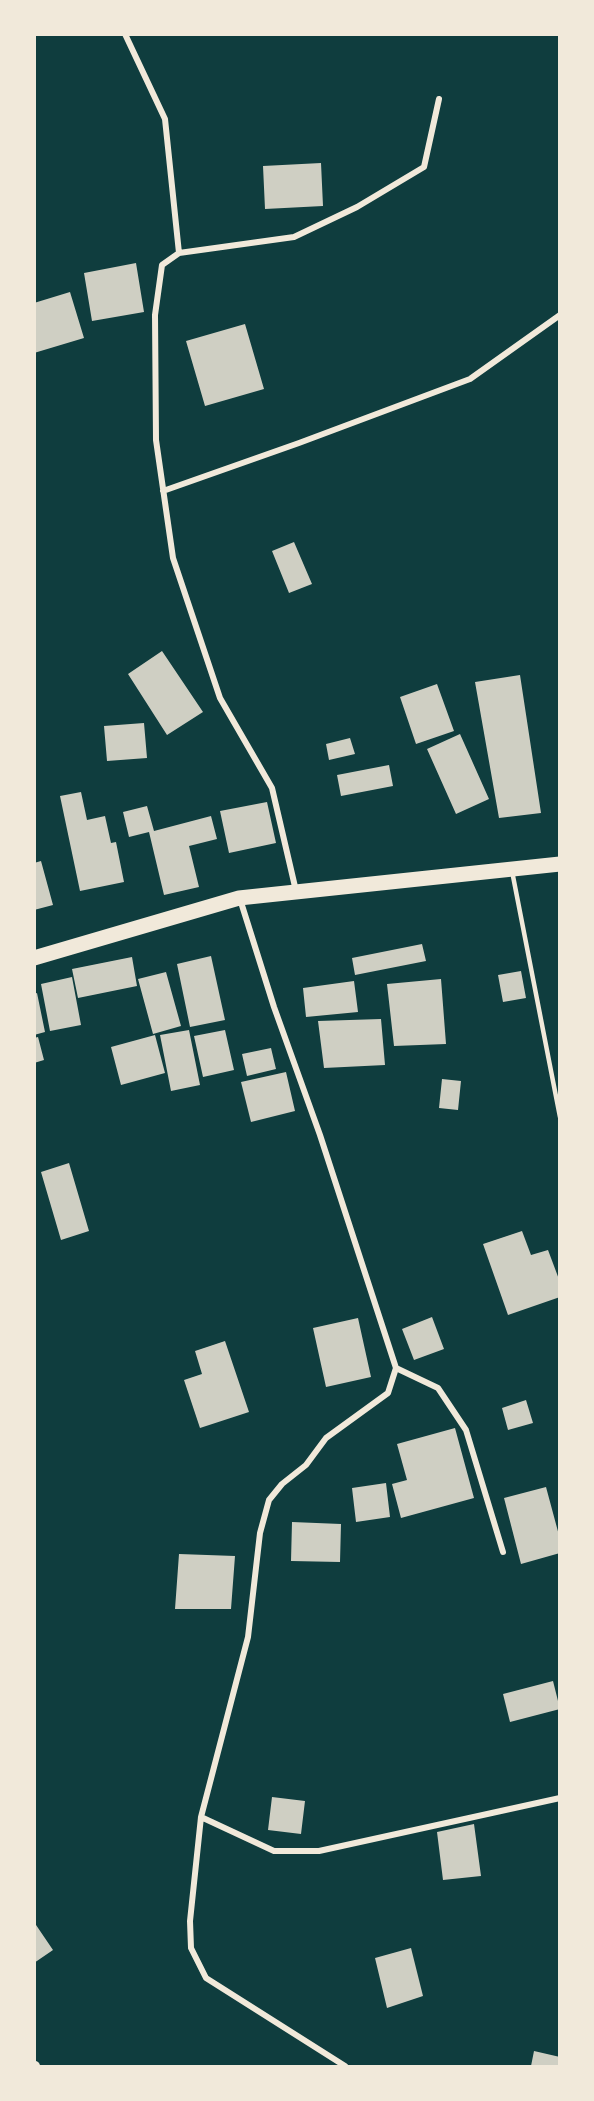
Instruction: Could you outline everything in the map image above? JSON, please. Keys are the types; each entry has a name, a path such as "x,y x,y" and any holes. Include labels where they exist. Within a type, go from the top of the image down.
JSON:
{"main road":[{"path":"34,957 239,898 560,864"}],"street":[{"path":"125,34 165,119 179,253"},
{"path":"296,891 272,788 220,698 172,558 156,440 155,315 162,265 179,253 294,237 357,207 424,167 439,99"},
{"path":"163,491 470,379 560,315"},
{"path":"239,898 273,1007 320,1135 396,1368 388,1393 326,1438 306,1465 282,1484 269,1500 260,1533 248,1637 201,1817 190,1921 191,1948 206,1978 345,2067"},
{"path":"396,1368 438,1388 466,1430 503,1552"},
{"path":"201,1817 274,1851 319,1851 560,1798"}],"lane":[{"path":"512,868 560,1117"}],"building":[{"path":"321,163 323,206 265,209 263,166"},
{"path":"136,263 144,312 92,321 84,273"},
{"path":"70,292 84,338 34,353 34,303"},
{"path":"245,324 264,389 205,406 186,341"},
{"path":"294,542 312,584 289,593 272,551"},
{"path":"162,651 203,712 167,735 128,674"},
{"path":"520,675 541,813 499,818 475,682"},
{"path":"437,684 454,731 416,744 400,697"},
{"path":"144,723 147,758 107,761 104,726"},
{"path":"460,734 489,799 456,814 427,749"},
{"path":"350,738 355,754 329,760 326,744"},
{"path":"389,765 393,786 341,796 337,775"},
{"path":"81,792 87,820 105,816 111,843 116,842 124,882 80,891 60,796"},
{"path":"267,802 276,843 229,853 220,811"},
{"path":"147,806 154,831 211,816 217,839 189,846 199,887 164,895 149,832 129,837 123,812"},
{"path":"41,861 53,905 34,910 34,863"},
{"path":"422,944 426,961 355,975 352,958"},
{"path":"211,956 225,1020 190,1027 177,964"},
{"path":"132,957 137,986 78,998 72,969"},
{"path":"521,971 526,998 503,1002 498,975"},
{"path":"166,972 181,1026 153,1034 138,979"},
{"path":"72,977 81,1025 50,1031 41,984"},
{"path":"441,979 446,1044 394,1046 387,984"},
{"path":"354,981 358,1012 306,1017 303,988"},
{"path":"37,993 45,1032 34,1035 34,994"},
{"path":"381,1019 385,1065 324,1068 318,1021"},
{"path":"189,1030 200,1085 171,1091 160,1035"},
{"path":"225,1030 234,1070 203,1077 194,1036"},
{"path":"155,1035 165,1073 121,1085 111,1047"},
{"path":"38,1037 44,1060 34,1063 34,1038"},
{"path":"271,1048 276,1069 247,1076 242,1054"},
{"path":"286,1072 295,1111 251,1122 241,1082"},
{"path":"442,1079 461,1081 458,1110 439,1108"},
{"path":"69,1163 89,1231 61,1240 41,1172"},
{"path":"522,1231 531,1255 548,1250 560,1282 560,1297 508,1315 483,1244"},
{"path":"432,1317 444,1349 414,1360 402,1329"},
{"path":"358,1318 371,1377 326,1387 313,1328"},
{"path":"225,1341 249,1412 200,1428 184,1380 202,1374 195,1351"},
{"path":"526,1400 533,1423 508,1430 502,1408"},
{"path":"455,1428 474,1498 401,1518 392,1484 407,1480 397,1444"},
{"path":"386,1483 390,1517 356,1522 352,1488"},
{"path":"546,1487 560,1539 560,1553 521,1564 504,1498"},
{"path":"292,1522 341,1524 340,1562 291,1561"},
{"path":"179,1554 235,1556 231,1609 175,1609"},
{"path":"553,1681 560,1709 510,1722 503,1694"},
{"path":"272,1797 305,1801 301,1834 268,1830"},
{"path":"474,1824 481,1876 443,1880 437,1832"},
{"path":"34,1922 53,1950 34,1963"},
{"path":"411,1948 423,1996 387,2008 375,1958"},
{"path":"534,2051 560,2057 560,2066 531,2066"}]}
